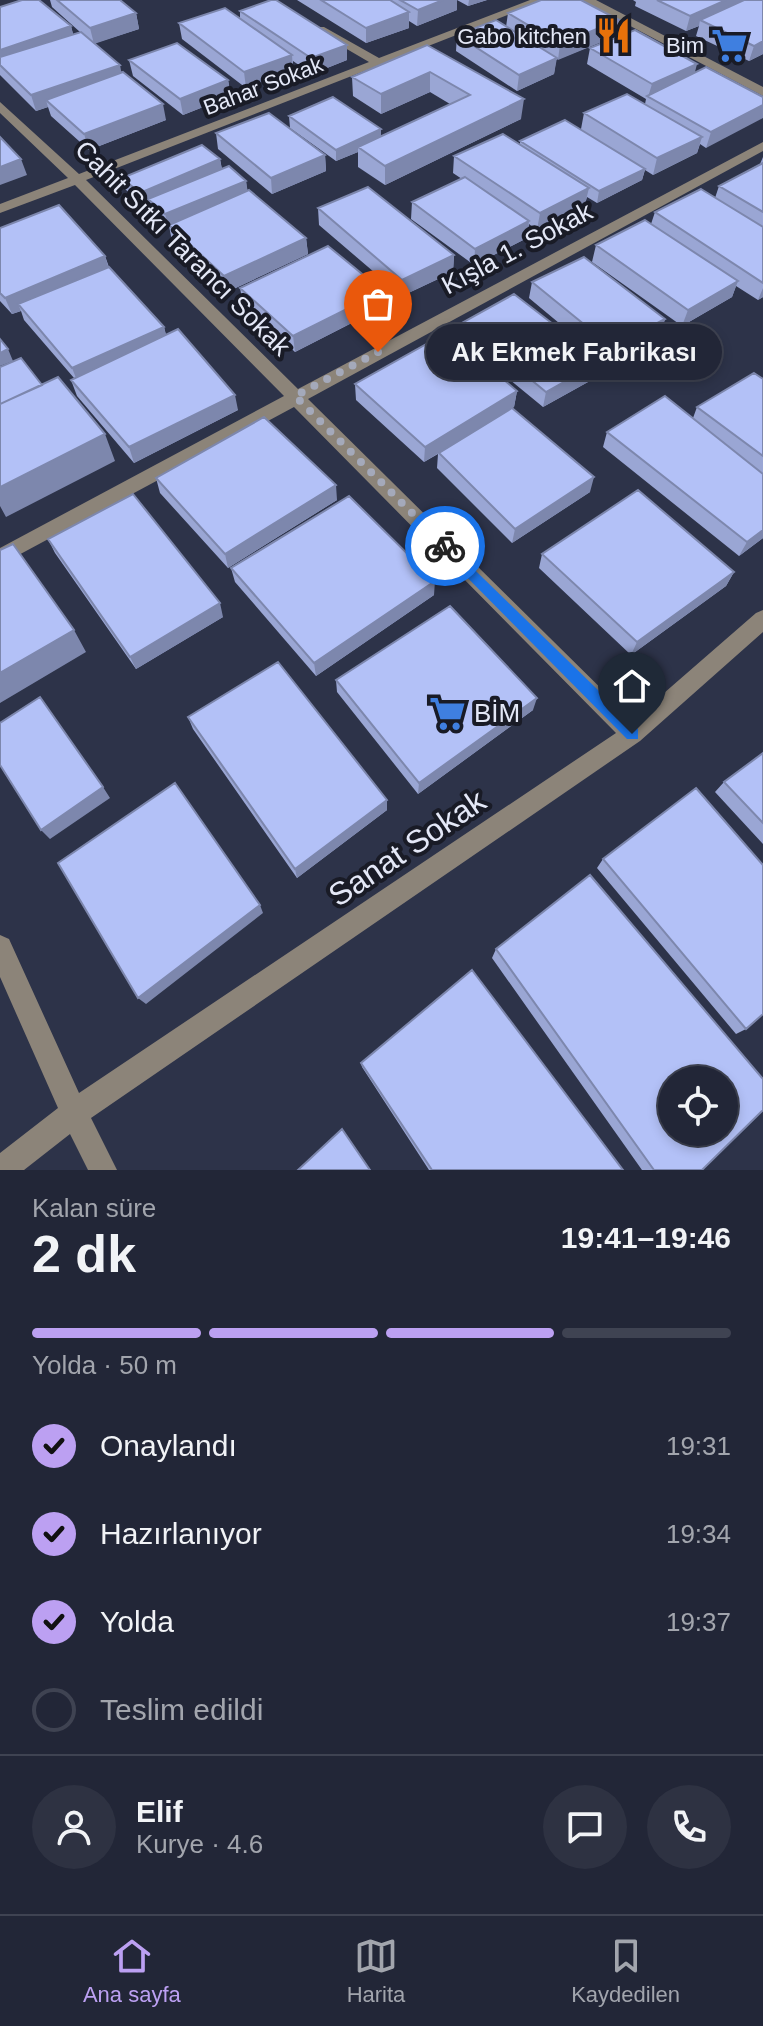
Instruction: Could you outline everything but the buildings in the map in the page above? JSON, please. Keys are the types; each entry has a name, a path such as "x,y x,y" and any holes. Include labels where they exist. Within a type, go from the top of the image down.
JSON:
{"street":[{"name":"Bahar Sokak","path":"0,209 540,0"},
{"path":"587,0 763,92"},
{"path":"310,23 379,63"},
{"name":"Cahit Sıtkı Tarancı Sokak","path":"0,106 78,180 632,734"},
{"name":"Kışla 1. Sokak","path":"0,557 763,146"},
{"name":"Sanat Sokak","path":"1,1170 74,1113 632,734 763,619"},
{"path":"0,948 103,1170"}],"way so far":[{"path":"378,352 295,396 445,546"}],"place":[{"name":"Gabo kitchen","path":"613,36"},
{"name":"Bim","path":"730,45"},
{"name":"Ak Ekmek Fabrikası","path":"378,352"},
{"name":"BİM","path":"448,713"}],"route":[{"path":"445,546 632,734"}]}
